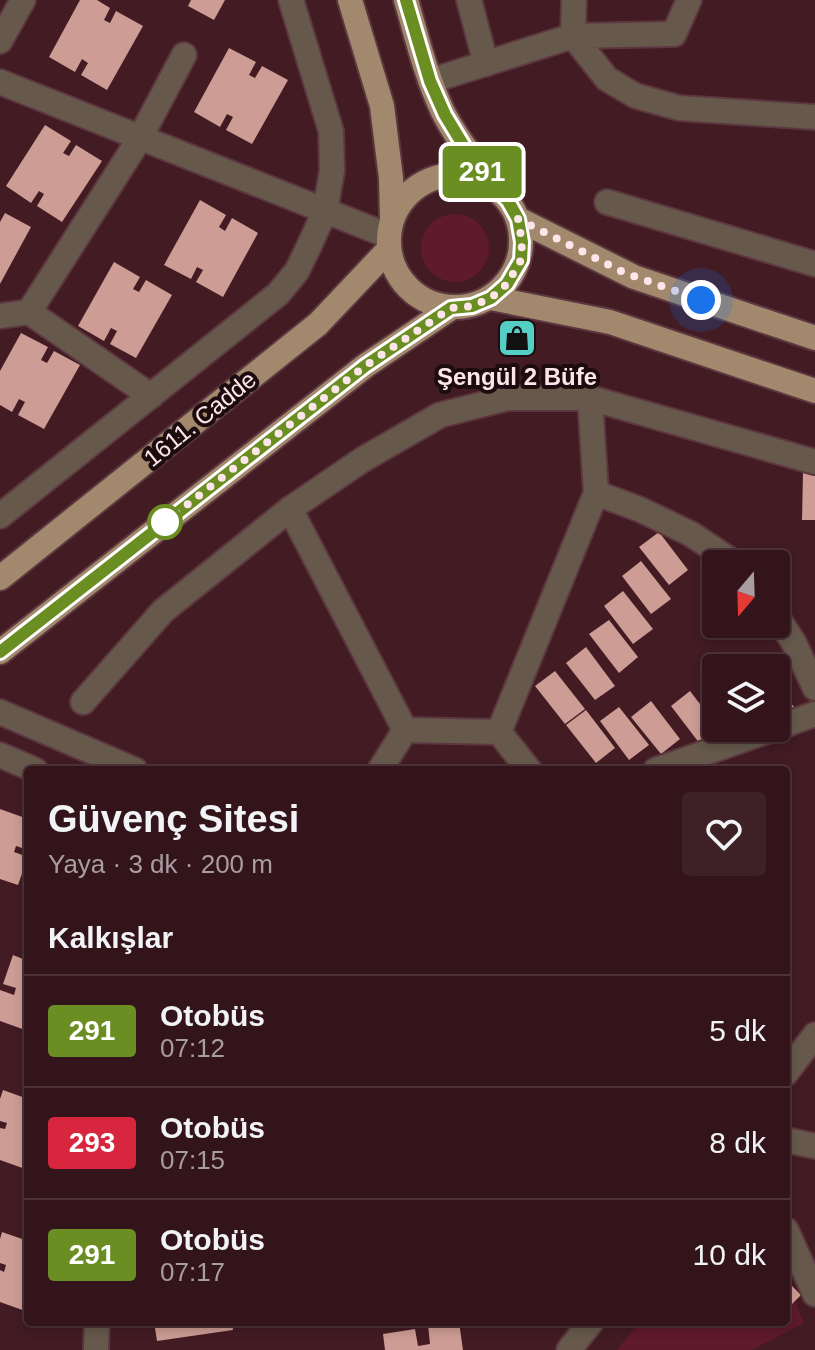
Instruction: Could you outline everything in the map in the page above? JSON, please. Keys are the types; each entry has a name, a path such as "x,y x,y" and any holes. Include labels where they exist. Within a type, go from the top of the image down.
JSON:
{"main road":[{"path":"350,0 382,106 391,178 392,261 400,279 417,297 451,308 472,306 491,298 507,284 521,260 518,219 508,201 465,148 445,115 430,81 406,0"},
{"path":"390,235 399,206 416,186 449,175 472,176 493,186"},
{"path":"518,219 634,277 815,338"},
{"name":"1611. Cadde","path":"0,578 318,324 390,235"},
{"path":"491,298 610,322 815,391"},
{"path":"0,652 365,366 451,308"}],"street":[{"path":"0,41 23,0"},
{"path":"0,516 278,294 297,271 325,211 332,171 331,131 291,0"},
{"path":"469,0 486,64"},
{"path":"574,0 573,36 607,79 636,96 679,108 815,117"},
{"path":"430,81 573,36 674,34 689,0"},
{"path":"29,312 140,138 184,55"},
{"path":"0,82 390,235"},
{"path":"607,202 815,264"},
{"path":"0,316 29,312 151,396"},
{"path":"83,702 163,611 290,509 362,460 440,415 508,398 590,398 815,462"},
{"path":"499,732 596,493 590,398"},
{"path":"596,493 639,509 691,534 715,550"},
{"path":"290,509 405,730"},
{"path":"790,637 815,688"},
{"path":"0,712 126,766"},
{"path":"790,723 815,714"},
{"path":"405,730 499,732"},
{"path":"382,766 405,730"},
{"path":"499,732 526,766"},
{"path":"667,766 736,742"},
{"path":"0,755 26,766"},
{"path":"790,1141 815,1146"},
{"path":"790,1239 815,1294"},
{"path":"96,1350 97,1326"},
{"path":"569,1350 588,1326"}],"shaded area":[{"path":"455,214 479,224 489,248 479,272 455,282 431,272 421,248 431,224"},
{"path":"790,1290 804,1323 752,1350 617,1350 636,1326 790,1326"}],"building":[{"path":"80,0 97,0 110,8 104,20 110,23 116,11 143,26 107,90 81,75 88,63 82,59 75,72 49,57"},
{"path":"191,0 225,0 214,20 188,6"},
{"path":"229,48 256,62 249,75 255,78 262,66 288,80 252,144 226,130 233,117 227,114 220,127 194,112"},
{"path":"45,125 71,141 63,153 69,156 76,145 102,161 62,222 37,206 44,194 39,191 31,203 6,186"},
{"path":"200,200 226,215 219,227 225,231 232,218 258,233 223,297 196,282 203,270 197,267 191,279 164,265"},
{"path":"5,213 31,227 0,284 0,222"},
{"path":"114,262 140,277 133,289 139,292 146,280 172,295 136,358 110,344 117,331 111,328 104,341 78,326"},
{"path":"21,333 48,347 41,360 47,363 54,351 80,365 44,429 18,415 25,402 19,399 12,412 0,405 0,371"},
{"path":"803,472 815,472 815,520 802,520"},
{"path":"659,532 688,570 669,585 639,547"},
{"path":"641,561 671,599 651,614 622,576"},
{"path":"623,591 653,629 633,644 604,606"},
{"path":"609,620 638,657 619,673 589,634"},
{"path":"586,647 615,686 595,700 566,663"},
{"path":"555,671 585,709 565,724 535,686"},
{"path":"690,691 702,707 703,742 700,744 671,706"},
{"path":"651,701 680,739 661,754 631,717"},
{"path":"619,707 649,745 629,760 600,721"},
{"path":"586,710 615,748 596,763 566,725"},
{"path":"0,809 24,818 24,849 16,846 14,852 24,856 24,868 18,885 0,879"},
{"path":"13,955 24,959 24,1030 0,1021 0,990 14,995 16,988 3,984"},
{"path":"3,1090 24,1098 24,1169 0,1160 0,1128 5,1129 7,1123 0,1121"},
{"path":"2,1232 24,1240 24,1311 0,1302 0,1270 4,1272 6,1265 0,1263"},
{"path":"790,1284 801,1295 790,1306"},
{"path":"155,1326 232,1326 233,1330 157,1341"},
{"path":"428,1326 460,1326 463,1350 385,1350 383,1334 415,1329 418,1346 430,1344"}],"bus line":[{"name":"291","path":"0,652 365,366 451,308 472,306 491,298 507,284 521,260 518,219 508,201 465,148 445,115 430,81 406,0"}],"place":[{"name":"Şengül 2 Büfe","path":"517,338"}],"route":[{"path":"165,522 365,366 451,308 472,306 491,298 507,284 521,260 518,219 625,273 701,300"}]}
